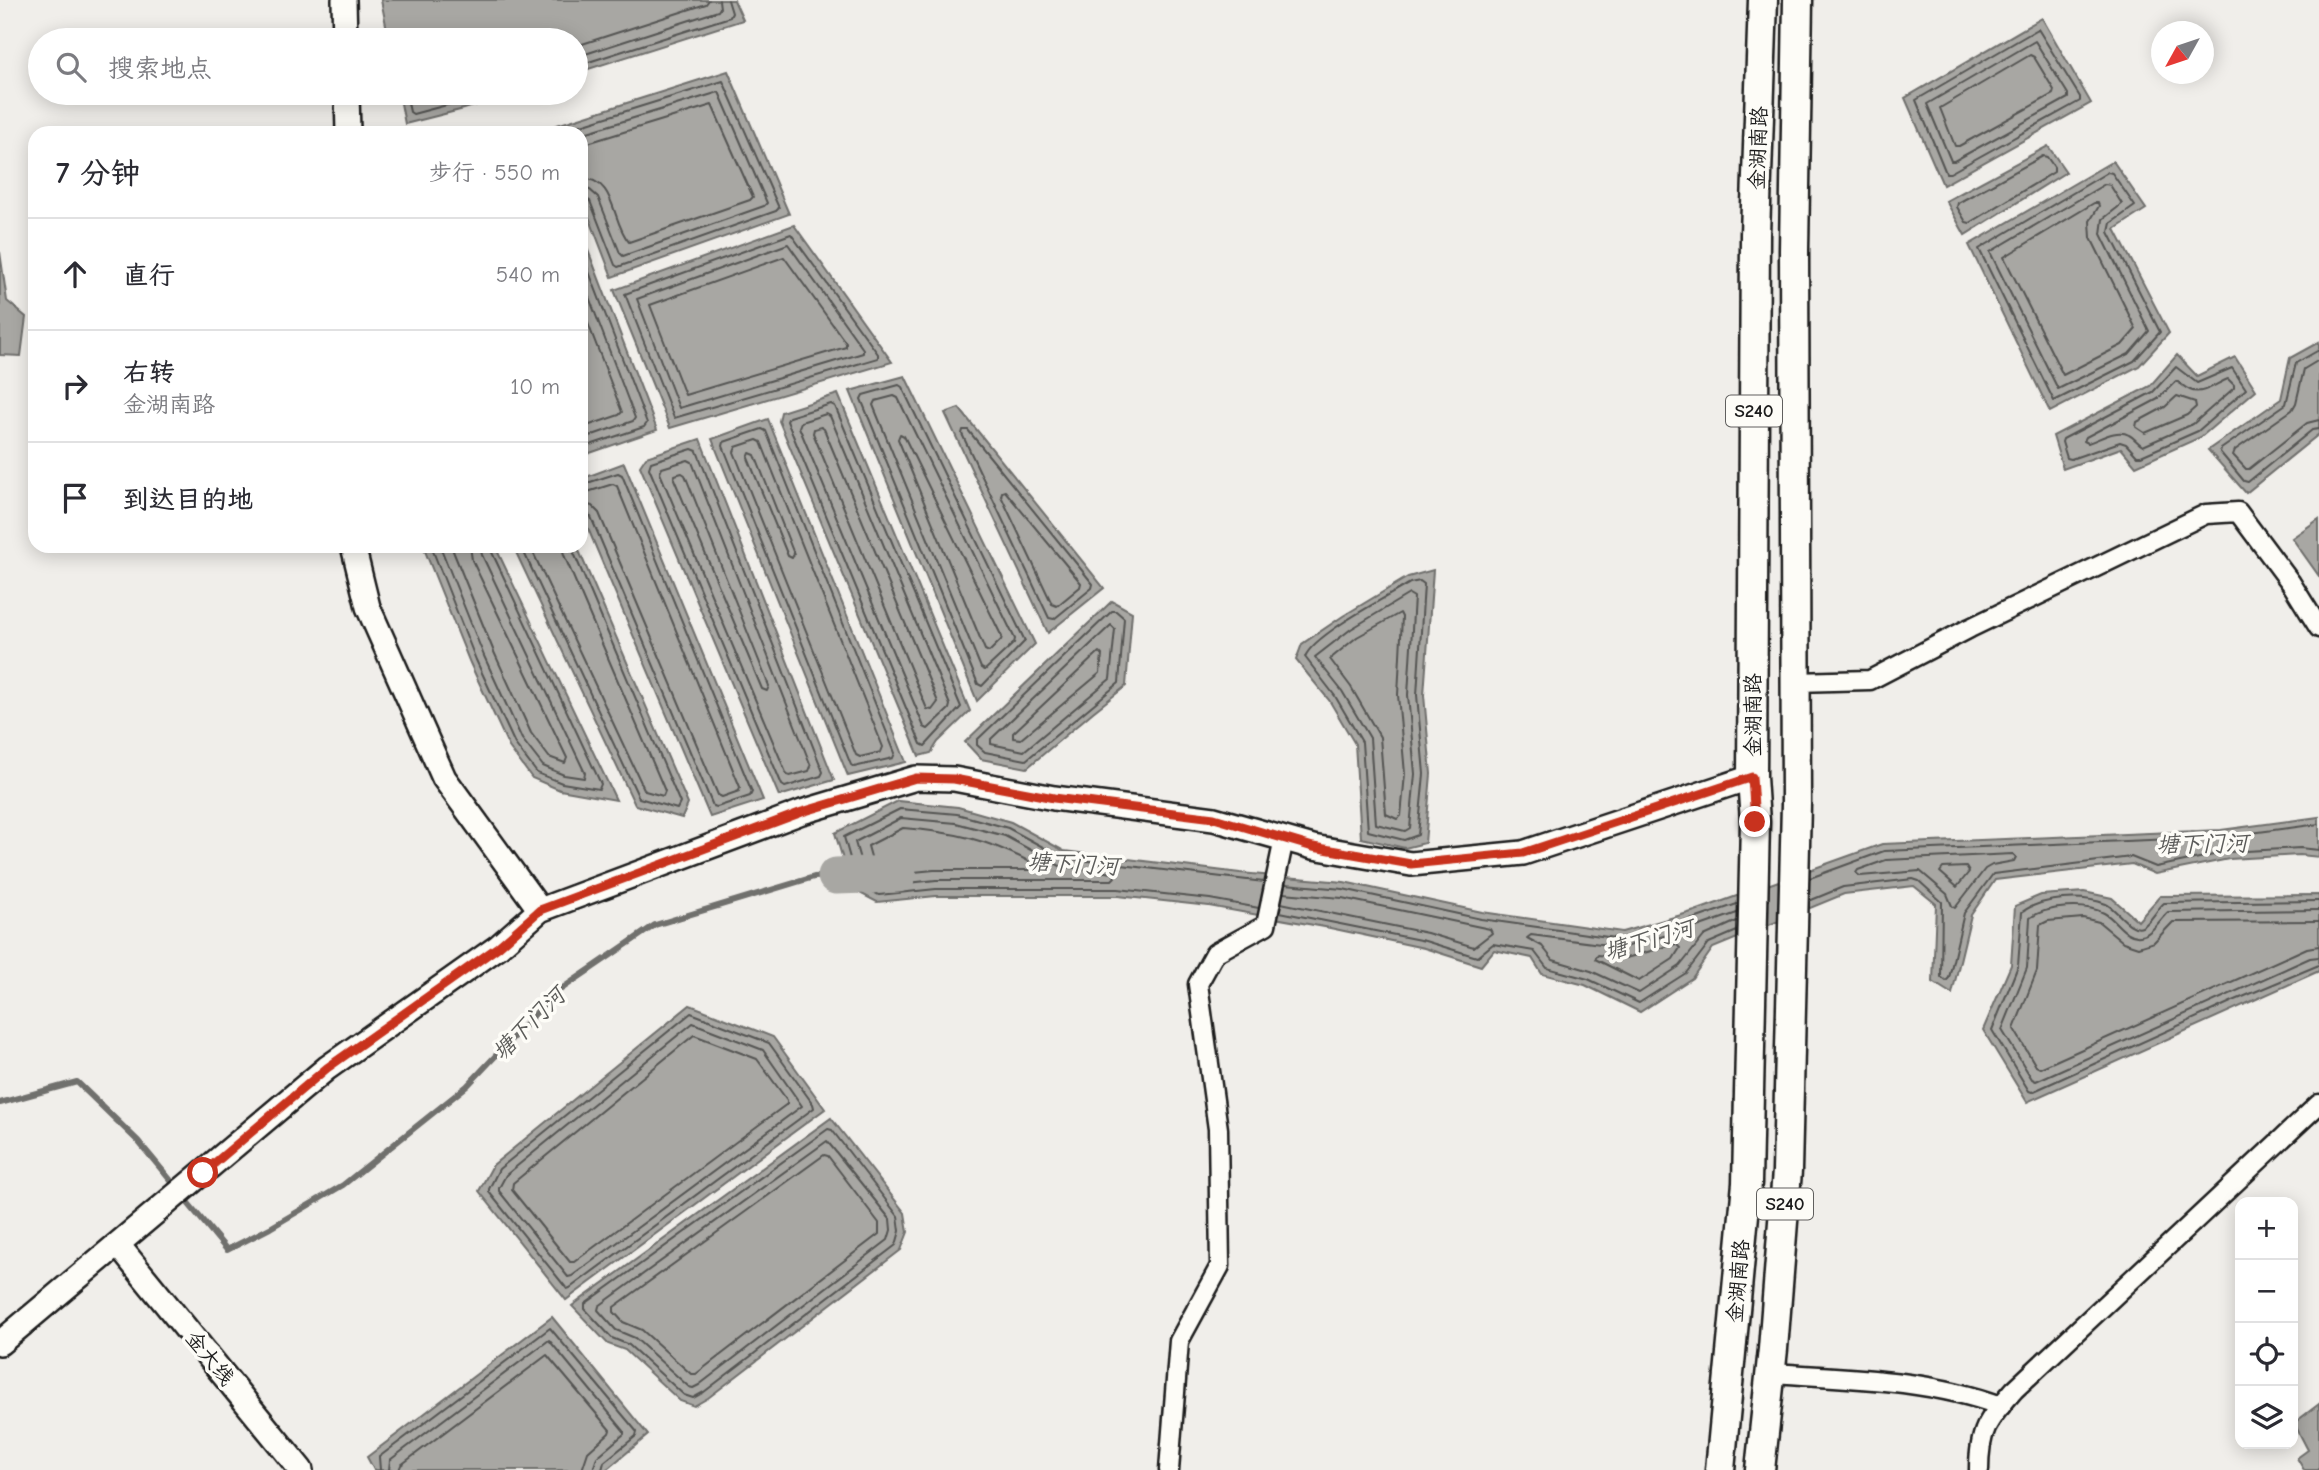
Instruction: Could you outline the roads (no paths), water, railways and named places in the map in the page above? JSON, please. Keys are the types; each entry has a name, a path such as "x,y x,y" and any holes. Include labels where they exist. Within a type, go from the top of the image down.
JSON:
{"main road":[{"name":"金湖南路","path":"1720,1470 1747,1182 1755,822 1752,777 1755,234 1763,0"},
{"name":"金湖南路","path":"1760,1470 1771,1373 1787,1171 1796,815 1794,250 1798,0"}],"street":[{"path":"344,0 345,28"},
{"path":"347,105 348,126"},
{"path":"1796,682 1871,680 1970,628 2206,514 2238,512 2291,583 2319,628"},
{"path":"355,553 368,607 443,778 540,910"},
{"path":"0,1343 327,1068 498,947 540,910 802,812 916,778 954,779 1054,798 1214,818 1313,847 1411,864 1523,853 1752,777"},
{"path":"1169,1470 1179,1341 1220,1266 1218,1129 1198,984 1215,953 1266,925 1284,840"},
{"path":"1979,1470 1979,1450 1986,1423 2014,1390 2319,1104"},
{"name":"金大线","path":"118,1245 301,1470"},
{"path":"1771,1373 1879,1380 1968,1394 2001,1406"}],"water":[{"path":"381,0 734,0 743,20 588,69 588,28 387,28"},
{"path":"2042,18 2091,103 1943,185 1905,98"},
{"path":"728,71 789,214 612,277 588,214 588,126 554,126"},
{"path":"401,105 477,105 464,109 405,124"},
{"path":"2048,146 2066,172 1965,235 1946,201"},
{"path":"2113,161 2146,209 2115,229 2169,333 2139,366 2050,412 1969,245"},
{"path":"794,225 892,362 670,428 614,290"},
{"path":"588,250 657,430 588,454"},
{"path":"0,252 7,301 26,317 21,356 0,355"},
{"path":"2319,342 2319,434 2246,493 2208,450 2281,399 2290,358"},
{"path":"2177,355 2197,376 2235,357 2256,390 2201,437 2136,466 2121,448 2063,469 2053,436 2150,386"},
{"path":"905,376 1035,644 977,701 850,391"},
{"path":"838,394 970,711 938,742 931,753 919,756 779,421 781,412"},
{"path":"959,408 1104,588 1048,633 945,413"},
{"path":"768,419 906,762 848,776 712,439"},
{"path":"700,439 834,780 779,796 640,466 646,457"},
{"path":"624,463 763,800 710,817 588,529 588,476"},
{"path":"2319,519 2319,576 2292,538"},
{"path":"426,553 498,553 616,800 560,790 532,778 509,747 470,663"},
{"path":"516,553 580,553 688,804 682,818 635,805"},
{"path":"1433,570 1424,695 1431,774 1425,843 1405,848 1361,838 1355,744 1329,700 1296,660 1302,644 1343,616 1408,577"},
{"path":"1112,601 1132,612 1126,686 1027,768 981,759 965,742"},
{"path":"898,801 958,807 1011,822 1064,851 1240,873 1344,882 1482,912 1622,932 1695,911 1882,844 2221,830 2319,817 2319,857 2300,855 2229,859 2155,874 2132,864 1995,880 1971,915 1952,994 1933,982 1936,904 1914,886 1844,894 1713,948 1692,978 1640,1012 1585,985 1542,974 1532,958 1494,950 1481,966 1424,948 1209,906 1118,896 936,896 877,902 852,889 835,833"},
{"path":"2084,892 2112,898 2138,921 2160,896 2319,895 2319,971 2027,1102 1983,1030 2011,965 2015,906 2041,895"},
{"path":"690,1005 773,1037 825,1109 566,1300 479,1191 493,1165"},
{"path":"831,1118 905,1213 908,1232 901,1250 708,1398 694,1406 680,1401 625,1350 608,1344 572,1306"},
{"path":"552,1317 648,1435 606,1470 374,1470 367,1457"},
{"path":"2319,1404 2319,1470 2304,1470 2297,1458 2308,1450 2298,1431 2298,1420"}],"waterway":[{"name":"塘下门河","path":"836,876 898,874"},
{"name":"塘下门河","path":"183,1197 227,1250 343,1185 467,1086 554,994 655,925 814,877 836,876"},
{"name":"塘下门河","path":"0,1103 77,1082 138,1141 177,1188"}]}
